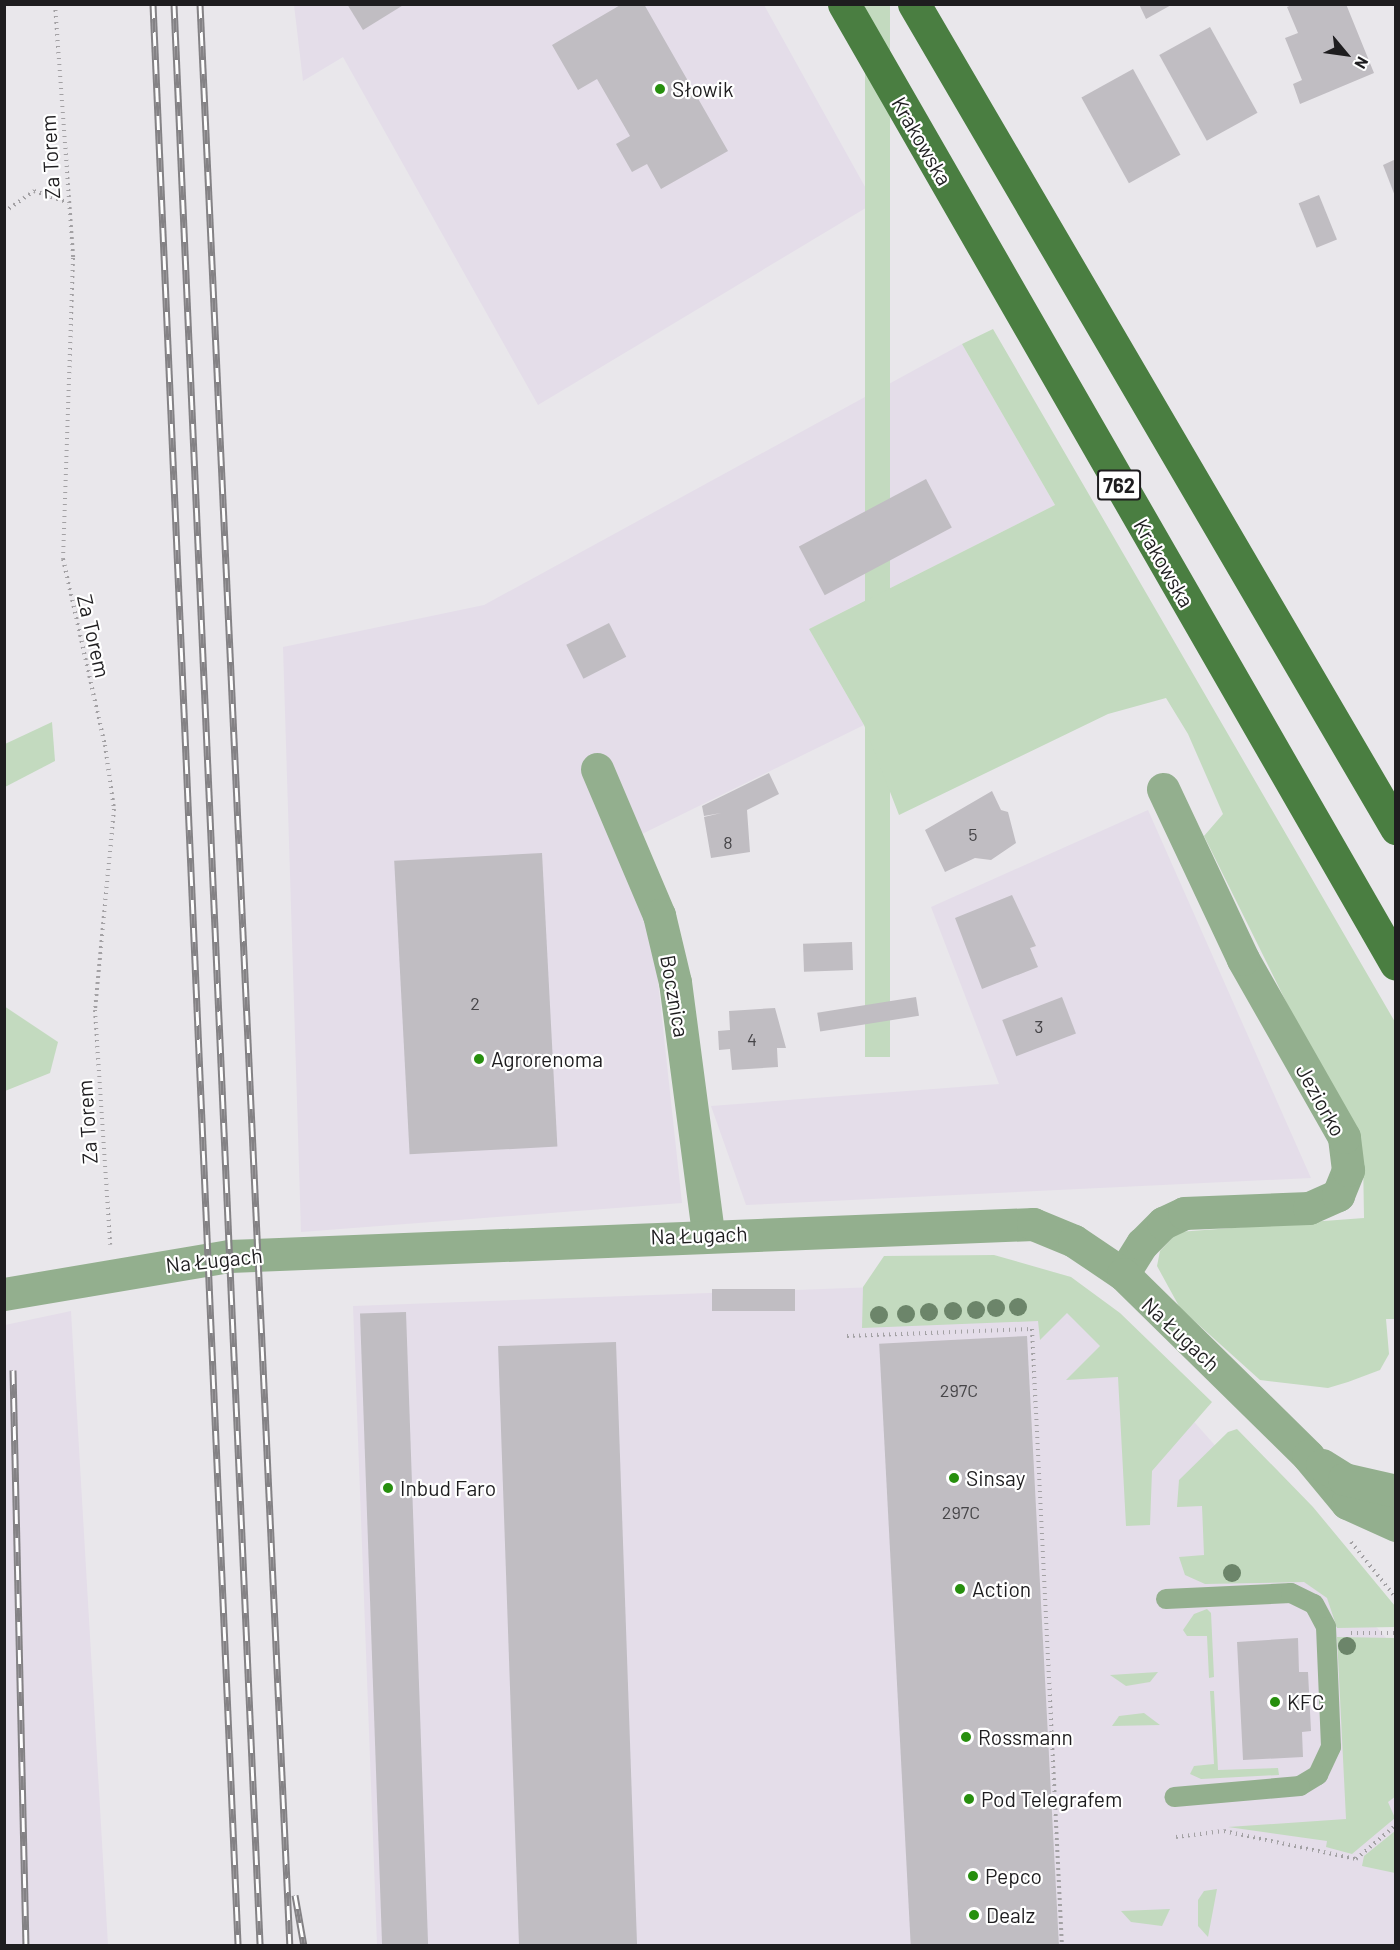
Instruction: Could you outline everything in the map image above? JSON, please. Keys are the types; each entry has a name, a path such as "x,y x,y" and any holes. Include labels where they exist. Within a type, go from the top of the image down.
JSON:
{"main road":[{"name":"Krakowska","path":"844,4 1395,964"},
{"path":"914,4 1395,828"}],"street":[{"name":"Bocznica","path":"597,769 659,915 675,982 708,1234"},
{"name":"Jeziorko","path":"1123,1274 1142,1244 1163,1223 1184,1213 1309,1208 1338,1195 1348,1170 1344,1137 1243,959 1163,789"},
{"name":"Na Ługach","path":"4,1294 113,1272 229,1256 1011,1221 1053,1230 1123,1274 1308,1456 1347,1503 1395,1526"},
{"name":"Na Ługach","path":"1308,1456 1344,1479 1395,1491"}],"lane":[{"path":"1166,1599 1296,1594 1321,1612 1326,1632 1331,1752 1318,1775 1294,1788 1174,1797"}],"path":[{"name":"Za Torem","path":"55,4 73,269 63,559 114,809 95,1010 113,1272"},
{"path":"4,212 34,192 68,203"},
{"path":"847,1336 1032,1329 1062,1946"},
{"path":"1343,1533 1395,1598"},
{"path":"1326,1632 1395,1633"},
{"path":"1176,1837 1224,1832 1356,1859 1395,1825"}],"shaded area":[{"path":"294,5 764,5 874,203 538,405 343,57 303,81"},
{"path":"962,344 1055,505 809,629 864,725 642,834 682,1203 301,1232 283,647 484,605"},
{"path":"1148,810 1311,1178 746,1205 711,1106 999,1084 931,907"},
{"path":"1068,1280 1395,1648 1395,1945 377,1945 353,1306"},
{"path":"71,1311 108,1945 5,1945 5,1325"}],"green space":[{"path":"865,5 890,5 890,1057 865,1057"},
{"path":"993,329 1395,1022 1396,1319 1386,1319 1389,1354 1380,1370 1348,1382 1328,1388 1260,1380 1180,1308 1157,1266 1160,1251 1178,1232 1364,1218 1363,1157 1204,836 1223,814 1188,734 1166,698 1108,714 899,815 864,725 809,629 1055,505 962,344"},
{"path":"52,722 55,761 5,787 5,744"},
{"path":"4,1006 58,1042 50,1073 5,1091"},
{"path":"994,1255 1071,1277 1120,1313 1212,1402 1152,1471 1150,1525 1126,1526 1118,1377 1066,1380 1100,1346 1067,1313 1040,1340 1038,1321 862,1328 863,1287 884,1256"},
{"path":"1237,1429 1313,1507 1395,1606 1395,1627 1337,1628 1327,1598 1304,1582 1205,1584 1185,1575 1179,1557 1204,1555 1202,1506 1177,1507 1179,1480 1228,1432"},
{"path":"1207,1609 1211,1613 1214,1677 1209,1678 1207,1636 1187,1636 1183,1630 1194,1614"},
{"path":"1337,1637 1395,1638 1396,1796 1388,1802 1395,1818 1352,1854 1326,1847 1327,1841 1228,1827 1346,1819"},
{"path":"1158,1672 1150,1682 1126,1686 1110,1675"},
{"path":"1210,1691 1214,1691 1218,1770 1278,1768 1279,1775 1201,1779 1190,1774 1194,1766 1214,1764"},
{"path":"1144,1713 1160,1725 1112,1726 1119,1716"},
{"path":"1395,1831 1395,1873 1362,1866 1364,1856"},
{"path":"1217,1889 1208,1937 1198,1926 1198,1900 1204,1891"},
{"path":"1170,1909 1162,1926 1131,1922 1121,1911"}],"building":[{"path":"347,4 405,4 363,30"},
{"path":"622,4 644,4 728,151 661,189 647,164 632,172 616,144 630,136 597,79 578,90 552,45"},
{"path":"1139,4 1173,4 1146,19"},
{"path":"1294,4 1346,4 1374,73 1300,104 1293,84 1302,80 1285,38 1298,33 1287,7"},
{"path":"1210,27 1258,113 1207,141 1159,55"},
{"path":"1133,69 1181,155 1129,183 1081,98"},
{"path":"1396,159 1396,196 1395,196 1383,165"},
{"path":"1319,195 1337,240 1317,248 1299,203"},
{"path":"926,479 952,528 825,595 799,547"},
{"path":"609,623 626,657 583,679 566,645"},
{"path":"769,773 779,794 747,810 750,852 711,858 704,817 721,813 704,816 702,806"},
{"path":"992,791 1001,810 1008,812 1016,843 991,860 975,858 945,872 925,830"},
{"path":"542,853 557,1147 410,1154 394,861"},
{"path":"1012,895 1036,946 1030,948 1038,967 982,989 955,918"},
{"path":"852,942 853,970 804,972 803,944"},
{"path":"916,997 919,1016 820,1031 817,1013"},
{"path":"1062,997 1076,1033 1016,1056 1002,1020"},
{"path":"775,1008 786,1048 777,1048 778,1067 732,1070 730,1049 719,1050 718,1031 730,1030 729,1011"},
{"path":"712,1289 795,1289 795,1311 712,1311"},
{"path":"406,1312 428,1946 382,1946 360,1314"},
{"path":"1027,1336 1059,1946 911,1946 879,1344"},
{"path":"616,1342 637,1946 519,1946 498,1346"},
{"name":"KFC","path":"1298,1638 1299,1672 1308,1672 1311,1731 1302,1732 1303,1757 1243,1760 1237,1642"}],"railway":[{"path":"153,4 238,1946"},
{"path":"174,4 260,1946"},
{"path":"200,4 290,1946"},
{"path":"13,1370 26,1946"},
{"path":"295,1895 304,1946"}],"place":[{"name":"Słowik","path":"660,89"},
{"name":"Agrorenoma","path":"479,1059"},
{"name":"Sinsay","path":"954,1478"},
{"name":"Inbud Faro","path":"388,1488"},
{"name":"Action","path":"960,1589"},
{"name":"KFC","path":"1275,1702"},
{"name":"Rossmann","path":"966,1737"},
{"name":"Pod Telegrafem","path":"969,1799"},
{"name":"Pepco","path":"973,1876"},
{"name":"Dealz","path":"974,1915"}]}
